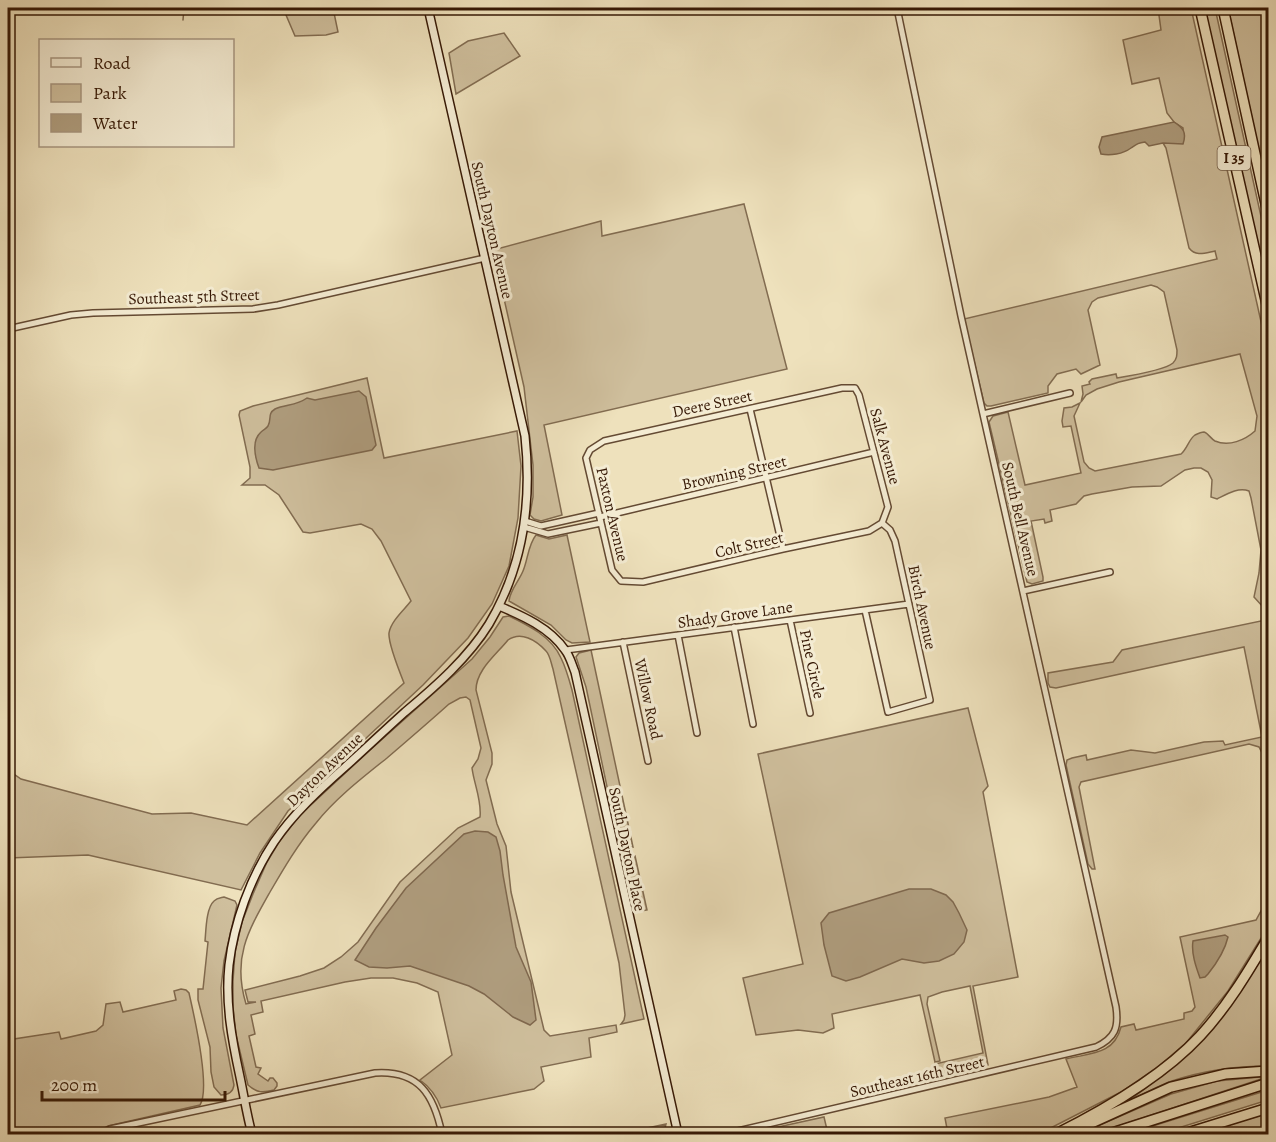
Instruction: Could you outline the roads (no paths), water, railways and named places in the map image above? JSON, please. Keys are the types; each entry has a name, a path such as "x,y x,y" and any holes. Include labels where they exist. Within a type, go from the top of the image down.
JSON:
{"highway":[{"name":"I 35","path":"1200,8 1269,309"},
{"name":"I 35","path":"1223,8 1269,213"},
{"path":"1056,1134 1132,1091 1185,1051 1216,1017 1269,938"},
{"path":"1066,1134 1162,1091 1225,1074 1269,1071"},
{"path":"1109,1134 1269,1083"},
{"path":"1184,1134 1269,1108"}],"main road":[{"name":"South Dayton Avenue","path":"429,8 517,396 528,460"},
{"name":"Dayton Avenue","path":"252,1134 230,1026 227,995 229,964 245,900 260,865 294,816 316,793 438,683 464,657 488,626 499,606 514,567 524,524 528,460"},
{"name":"South Dayton Place","path":"499,606 532,621 552,636 566,650 575,672 678,1134"}],"street":[{"name":"South Bell Avenue","path":"897,8 983,414 1116,1007 1116,1028 1112,1035"},
{"name":"Southeast 5th Street","path":"8,329 71,315 93,313 236,310 270,306 485,258"},
{"name":"Deere Street","path":"590,450 604,441 842,388"},
{"name":"Salk Avenue","path":"842,388 855,388 859,395 888,507 882,524"},
{"path":"983,414 1070,393"},
{"path":"750,409 783,549"},
{"name":"Paxton Avenue","path":"590,450 586,458 612,570 621,581"},
{"name":"Browning Street","path":"524,524 548,534 600,518 874,452"},
{"name":"Browning Street","path":"524,524 541,526 600,518"},
{"name":"Colt Street","path":"621,581 643,582 869,531 882,524"},
{"name":"Birch Avenue","path":"865,610 888,711 930,700 895,541 890,530 882,524"},
{"path":"1023,591 1110,572"},
{"name":"Shady Grove Lane","path":"566,650 909,604"},
{"name":"Pine Circle","path":"790,620 810,713"},
{"path":"734,627 753,724"},
{"path":"678,635 697,733"},
{"name":"Willow Road","path":"623,642 648,761"},
{"name":"Southeast 16th Street","path":"725,1134 1096,1047 1107,1042 1112,1035"},
{"path":"102,1134 110,1129 388,1072 406,1077 429,1095 442,1134"}],"water":[{"path":"1174,122 1183,131 1185,136 1183,144 1163,143 1149,146 1145,142 1120,153 1101,154 1099,147 1102,137"},
{"path":"359,391 366,397 376,445 372,450 273,470 259,468 255,454 256,440 268,426 271,413 275,409 307,398 315,400"},
{"path":"475,831 488,832 496,837 500,851 516,947 531,982 536,1020 530,1025 513,1017 484,994 469,986 410,966 369,967 355,960 406,888 464,834"},
{"path":"909,889 931,889 946,895 953,902 967,930 964,942 954,954 939,961 924,963 902,959 846,981 832,976 821,923 829,913"},
{"path":"1225,935 1228,937 1220,957 1208,974 1200,978 1193,955 1193,941"},
{"path":"8,1004 13,1028 9,1052 8,1052"}],"waterway":[{"path":"183,20 184,8"}]}
